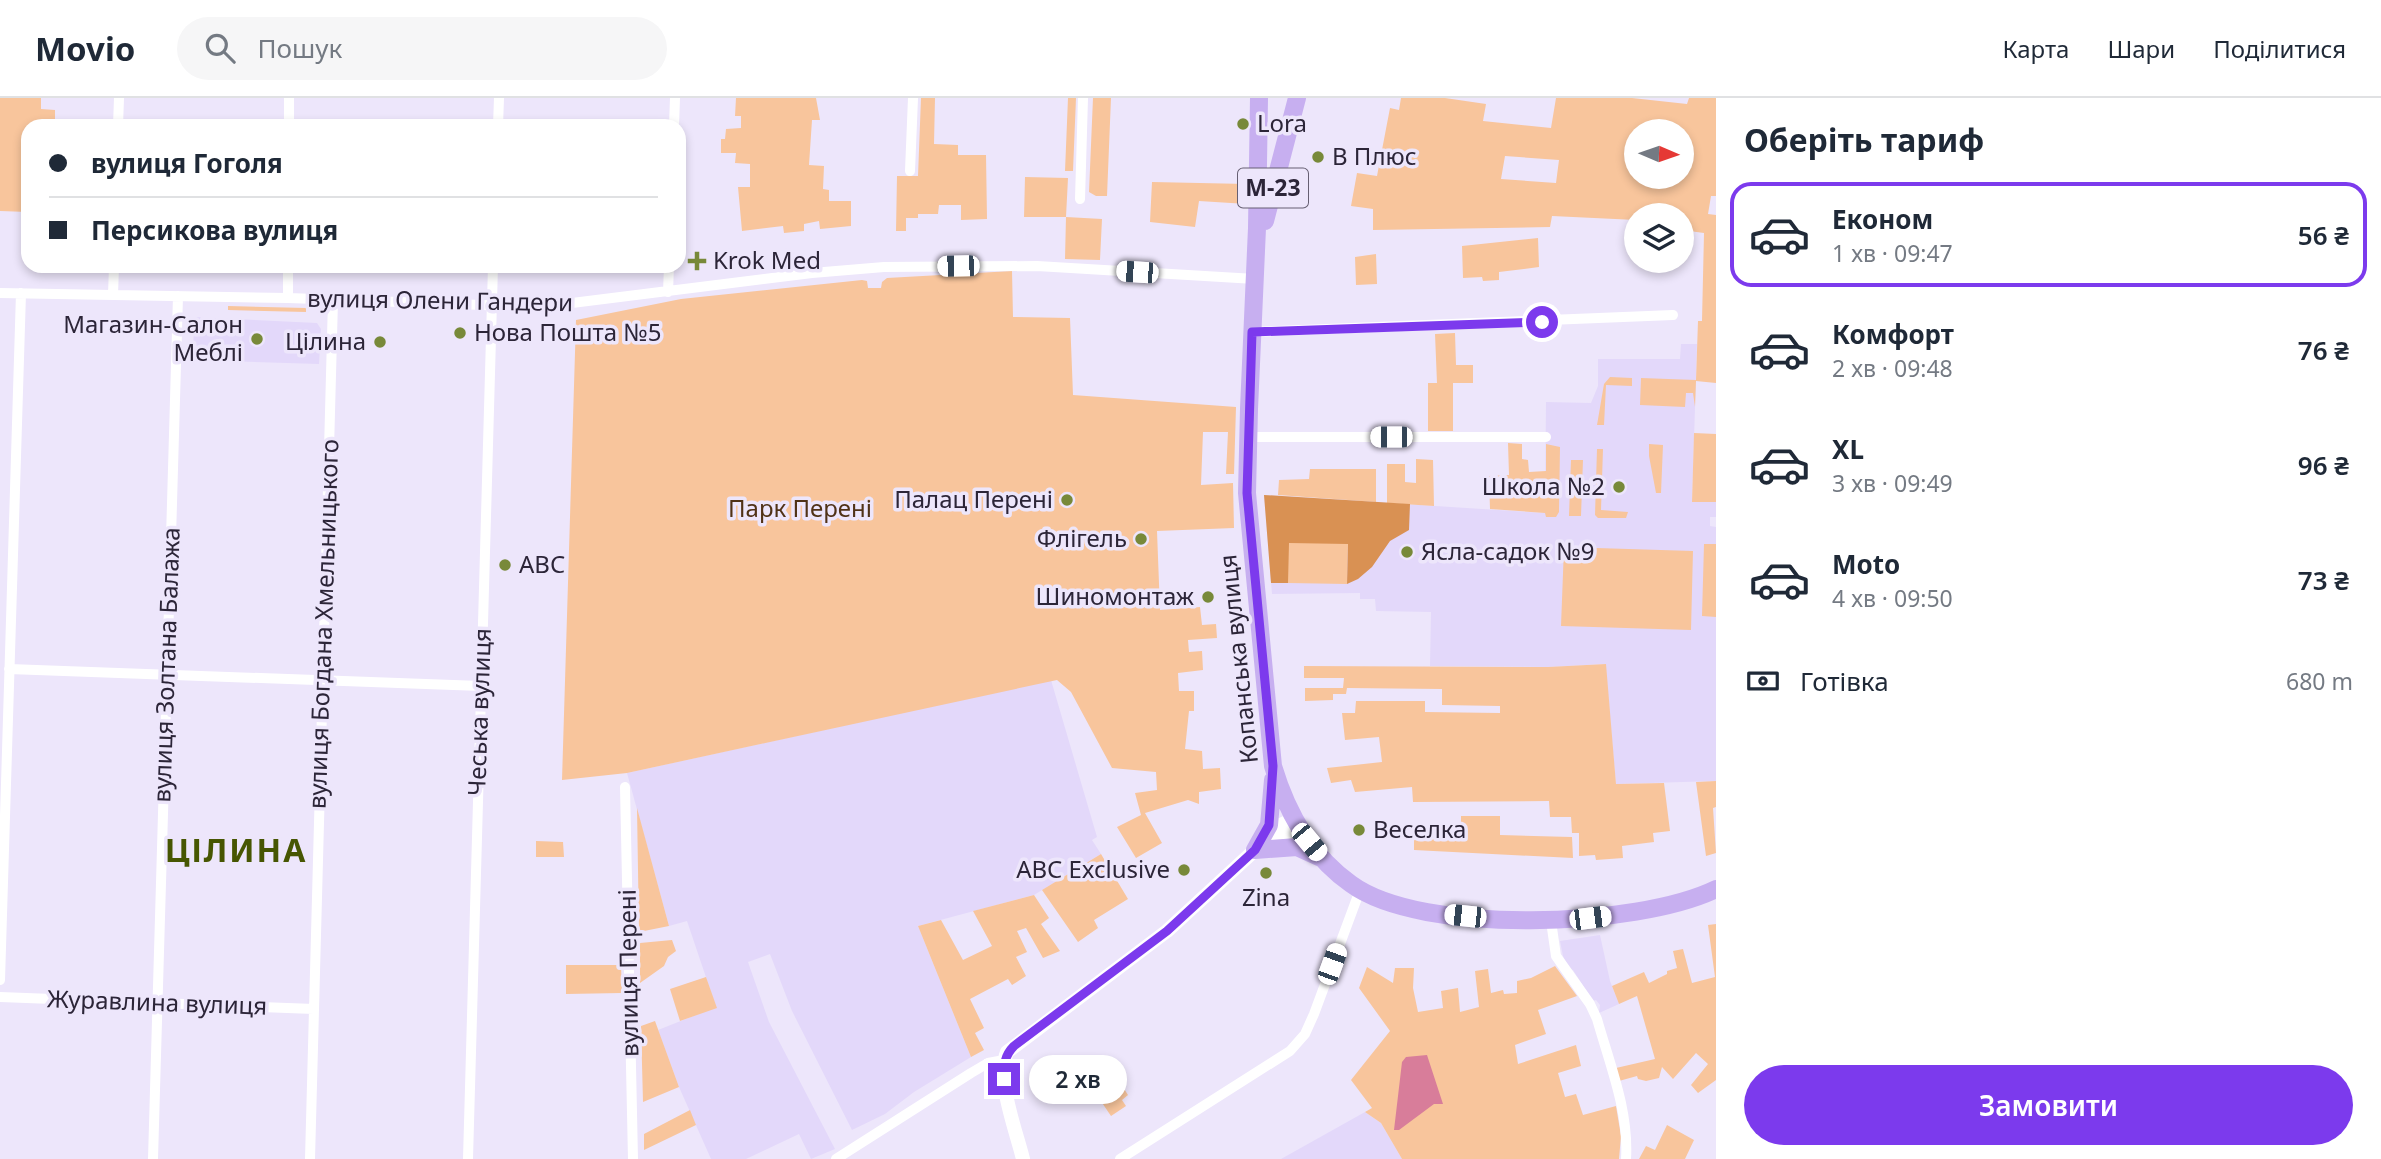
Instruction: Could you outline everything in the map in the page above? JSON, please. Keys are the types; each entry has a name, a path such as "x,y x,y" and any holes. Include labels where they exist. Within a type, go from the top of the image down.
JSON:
{"highway":[{"name":"М-23","path":"1255,279 1259,98"},
{"name":"М-23","path":"1255,279 1265,222 1297,98"},
{"path":"1258,133 1266,146 1272,148 1282,144 1288,132"},
{"name":"Копанська вулиця","path":"1255,279 1247,493 1273,766 1283,800 1295,823 1323,860 1360,890 1373,897 1430,912 1551,921 1607,916 1671,905 1716,889"},
{"path":"1255,850 1269,825 1273,766"},
{"path":"1255,850 1297,847 1323,860"}],"main road":[{"path":"1023,1159 1004,1079 1007,1052 1167,931 1255,850 1276,827 1289,821 1295,823"}],"street":[{"path":"118,119 119,98"},
{"path":"289,98 289,119"},
{"path":"498,119 499,98"},
{"path":"674,119 675,98"},
{"path":"910,172 913,98"},
{"path":"1080,199 1083,98"},
{"name":"вулиця Олени Гандери","path":"0,293 288,298 550,307 812,273 884,267 1037,266 1255,279"},
{"path":"113,295 114,273"},
{"path":"288,273 288,298"},
{"name":"Чеська вулиця","path":"468,1159 493,273"},
{"path":"668,292 669,273"},
{"path":"0,980 21,293"},
{"name":"вулиця Золтана Балажа","path":"153,1159 178,296"},
{"name":"вулиця Богдана Хмельницького","path":"310,1159 333,300"},
{"path":"1252,332 1673,315"},
{"path":"1248,437 1546,437"},
{"path":"9,670 481,686"},
{"name":"вулиця Перені","path":"625,787 633,1159"},
{"path":"1121,1159 1290,1051 1299,1042 1314,1014 1360,890"},
{"path":"1551,921 1556,956 1590,1004 1597,1019 1624,1112 1626,1159"},
{"name":"Журавлина вулиця","path":"0,997 314,1009"},
{"path":"836,1159 971,1073 989,1063 1004,1060"}],"shaded area":[{"name":"Магазин-Салон Меблі","path":"194,317 317,323 321,329 319,364 193,360"},
{"path":"1681,344 1697,344 1692,502 1716,502 1716,517 1710,517 1710,526 1716,527 1716,781 1616,784 1605,664 1548,667 1430,666 1431,612 1376,611 1375,599 1360,599 1360,593 1272,594 1264,495 1545,513 1546,402 1591,403 1598,386 1598,359 1680,359"},
{"path":"1264,495 1410,504 1409,530 1390,541 1372,567 1347,584 1348,544 1289,543 1288,583 1271,583"},
{"path":"1051,680 1097,837 1092,840 1101,854 1034,895 918,926 971,1057 914,1092 885,1114 852,1130 792,1011 770,954 748,962 769,1022 835,1149 811,1159 799,1134 746,1159 711,1159 679,1087 658,1030 716,1007 687,921 669,926 627,773"},
{"path":"1600,935 1610,981 1619,1004 1599,1013 1600,1005 1596,1000 1593,1001 1573,970 1569,969 1560,941"},
{"path":"1427,1055 1443,1104 1434,1104 1399,1130 1394,1130 1402,1062 1406,1057"},
{"path":"1365,1112 1381,1123 1402,1159 1281,1159"}],"green space":[{"path":"0,98 41,98 41,109 55,110 55,119 21,119 21,212 0,211"},
{"path":"736,98 816,98 820,120 812,120 809,165 824,166 823,189 829,190 829,201 851,201 851,226 820,229 819,221 804,224 804,231 784,233 783,226 742,231 738,187 750,187 750,164 735,163 736,153 721,153 721,139 725,139 726,129 741,128 741,116 735,116"},
{"path":"921,98 935,98 934,144 958,145 958,155 986,155 987,219 961,220 961,205 939,205 938,214 918,214 918,218 906,218 906,231 896,231 897,176 918,176"},
{"path":"1068,98 1076,98 1073,171 1065,171"},
{"path":"1093,98 1111,98 1107,196 1096,196 1089,192"},
{"path":"1401,98 1445,98 1486,104 1483,121 1551,128 1556,98 1632,98 1687,104 1689,98 1716,98 1716,196 1711,196 1708,214 1716,215 1716,383 1696,381 1695,407 1693,393 1686,393 1685,407 1640,405 1641,378 1696,380 1698,321 1702,321 1704,233 1694,232 1694,203 1624,203 1624,219 1552,216 1550,227 1373,230 1373,209 1351,206 1357,173 1377,176 1390,108 1399,110","holes":["1505,156 1559,160 1556,183 1501,179"]},
{"path":"1025,177 1068,178 1066,217 1024,217"},
{"path":"1152,182 1247,184 1247,204 1199,201 1195,227 1150,222"},
{"path":"1066,217 1102,219 1100,260 1065,259"},
{"path":"1538,238 1539,267 1499,272 1499,280 1463,278 1462,246"},
{"path":"1376,254 1377,284 1356,285 1355,257"},
{"name":"Парк Перені","path":"1012,271 1013,317 1070,318 1073,395 1236,407 1234,474 1226,474 1228,432 1203,432 1201,485 1233,483 1234,528 1157,531 1160,610 1200,607 1202,625 1216,624 1217,638 1188,640 1189,652 1202,651 1203,670 1178,673 1179,691 1194,691 1194,711 1189,711 1185,749 1202,751 1203,769 1220,768 1221,789 1199,792 1199,804 1188,800 1145,813 1162,843 1136,858 1117,827 1141,815 1135,793 1157,790 1156,772 1112,768 1071,692 1057,680 627,773 562,780 576,320 681,299 862,280 867,281 868,288 881,288 882,282 887,278"},
{"path":"228,306 306,308 306,312 228,310"},
{"path":"1455,333 1456,365 1473,365 1473,383 1453,383 1453,431 1428,431 1428,383 1437,383 1435,334"},
{"path":"1610,377 1632,378 1632,386 1606,385 1604,425 1597,425 1604,384"},
{"path":"1694,433 1716,434 1716,502 1692,502"},
{"path":"1508,443 1522,444 1522,459 1528,460 1529,472 1546,471 1546,444 1560,447 1559,512 1556,517 1546,517 1545,513 1490,509 1489,476 1509,475"},
{"path":"1649,444 1663,445 1661,493 1656,493"},
{"path":"1597,449 1603,449 1601,510 1628,512 1626,518 1598,518 1595,515"},
{"path":"1416,459 1433,460 1434,506 1387,503 1387,464 1405,464 1405,482 1416,483"},
{"path":"1571,460 1583,460 1581,516 1569,516"},
{"path":"1310,469 1376,469 1376,502 1278,495 1279,480 1309,479"},
{"path":"1288,543 1348,543 1347,584 1288,583"},
{"path":"1704,544 1716,544 1716,617 1702,616"},
{"path":"1564,547 1693,551 1691,630 1561,626"},
{"path":"1606,664 1616,784 1664,783 1670,831 1653,833 1654,842 1622,846 1623,858 1596,860 1595,855 1579,856 1579,833 1572,833 1571,817 1550,817 1549,801 1413,802 1412,787 1355,792 1351,780 1331,783 1327,768 1382,762 1379,737 1345,740 1342,713 1355,713 1356,701 1425,701 1425,712 1500,713 1500,706 1442,705 1442,689 1347,688 1346,694 1333,694 1333,700 1305,701 1305,688 1343,688 1344,678 1304,678 1304,666 1548,667"},
{"path":"1716,781 1716,807 1713,808 1716,853 1706,856 1696,782"},
{"path":"637,808 669,926 639,932"},
{"path":"1461,816 1500,816 1500,835 1572,837 1573,858 1414,850 1414,834 1461,835"},
{"path":"536,841 563,842 564,857 536,857"},
{"path":"1101,854 1128,899 1094,920 1098,928 1078,942 1042,890"},
{"path":"1034,895 1049,918 1041,924 1060,951 1043,958 1026,928 1017,931 1027,952 1016,957 1026,976 1012,985 1008,979 970,999 984,1028 975,1033 984,1050 971,1057 918,926 941,920 963,960 992,946 973,911"},
{"path":"1716,924 1716,1080 1698,1093 1691,1085 1708,1064 1696,1053 1673,1079 1662,1067 1659,1078 1646,1081 1638,1079 1637,1076 1619,1081 1616,1068 1655,1059 1637,996 1619,1004 1612,986 1644,972 1649,983 1667,974 1667,971 1677,968 1673,951 1683,949 1692,983 1715,977 1708,925"},
{"path":"672,940 676,951 668,957 664,966 640,983 640,943"},
{"path":"566,965 621,965 622,993 566,994"},
{"path":"1555,966 1577,996 1538,1010 1546,1034 1515,1045 1518,1064 1576,1045 1581,1066 1558,1073 1565,1097 1576,1094 1583,1115 1616,1106 1621,1136 1619,1159 1402,1159 1381,1123 1365,1112 1372,1108 1351,1080 1390,1031 1359,988 1367,967 1393,983 1395,968 1414,968 1413,988 1418,1012 1443,1008 1441,991 1458,988 1460,1012 1479,1007 1475,971 1488,969 1491,993 1503,990 1504,994 1517,993 1517,981 1531,978"},
{"path":"706,977 717,1008 680,1021 670,989"},
{"path":"655,1021 679,1087 643,1102 641,1026"},
{"path":"1112,1070 1128,1095 1122,1100 1126,1106 1111,1116 1090,1085"},
{"path":"690,1110 696,1125 644,1150 644,1134"},
{"path":"1667,1125 1694,1140 1685,1159 1639,1159 1646,1146 1655,1150"}],"place":[{"name":"Lora","path":"1243,124"},
{"name":"В Плюс","path":"1318,157"},
{"name":"Krok Med","path":"697,261"},
{"name":"Нова Пошта №5","path":"460,333"},
{"name":"Магазин-Салон Меблі","path":"257,339"},
{"name":"Цілина","path":"380,342"},
{"name":"Школа №2","path":"1619,487"},
{"name":"Палац Перені","path":"1067,500"},
{"name":"Флігель","path":"1141,539"},
{"name":"Ясла-садок №9","path":"1407,552"},
{"name":"ABC","path":"505,565"},
{"name":"Шиномонтаж","path":"1208,597"},
{"name":"Веселка","path":"1359,830"},
{"name":"ABC Exclusive","path":"1184,870"},
{"name":"Zina","path":"1266,873"}],"district":[{"name":"ЦІЛИНА","path":"236,851"}],"route":[{"path":"1004,1079 1007,1052 1189,912 1255,850 1269,825 1273,766 1247,493 1252,332 1542,322"}]}
